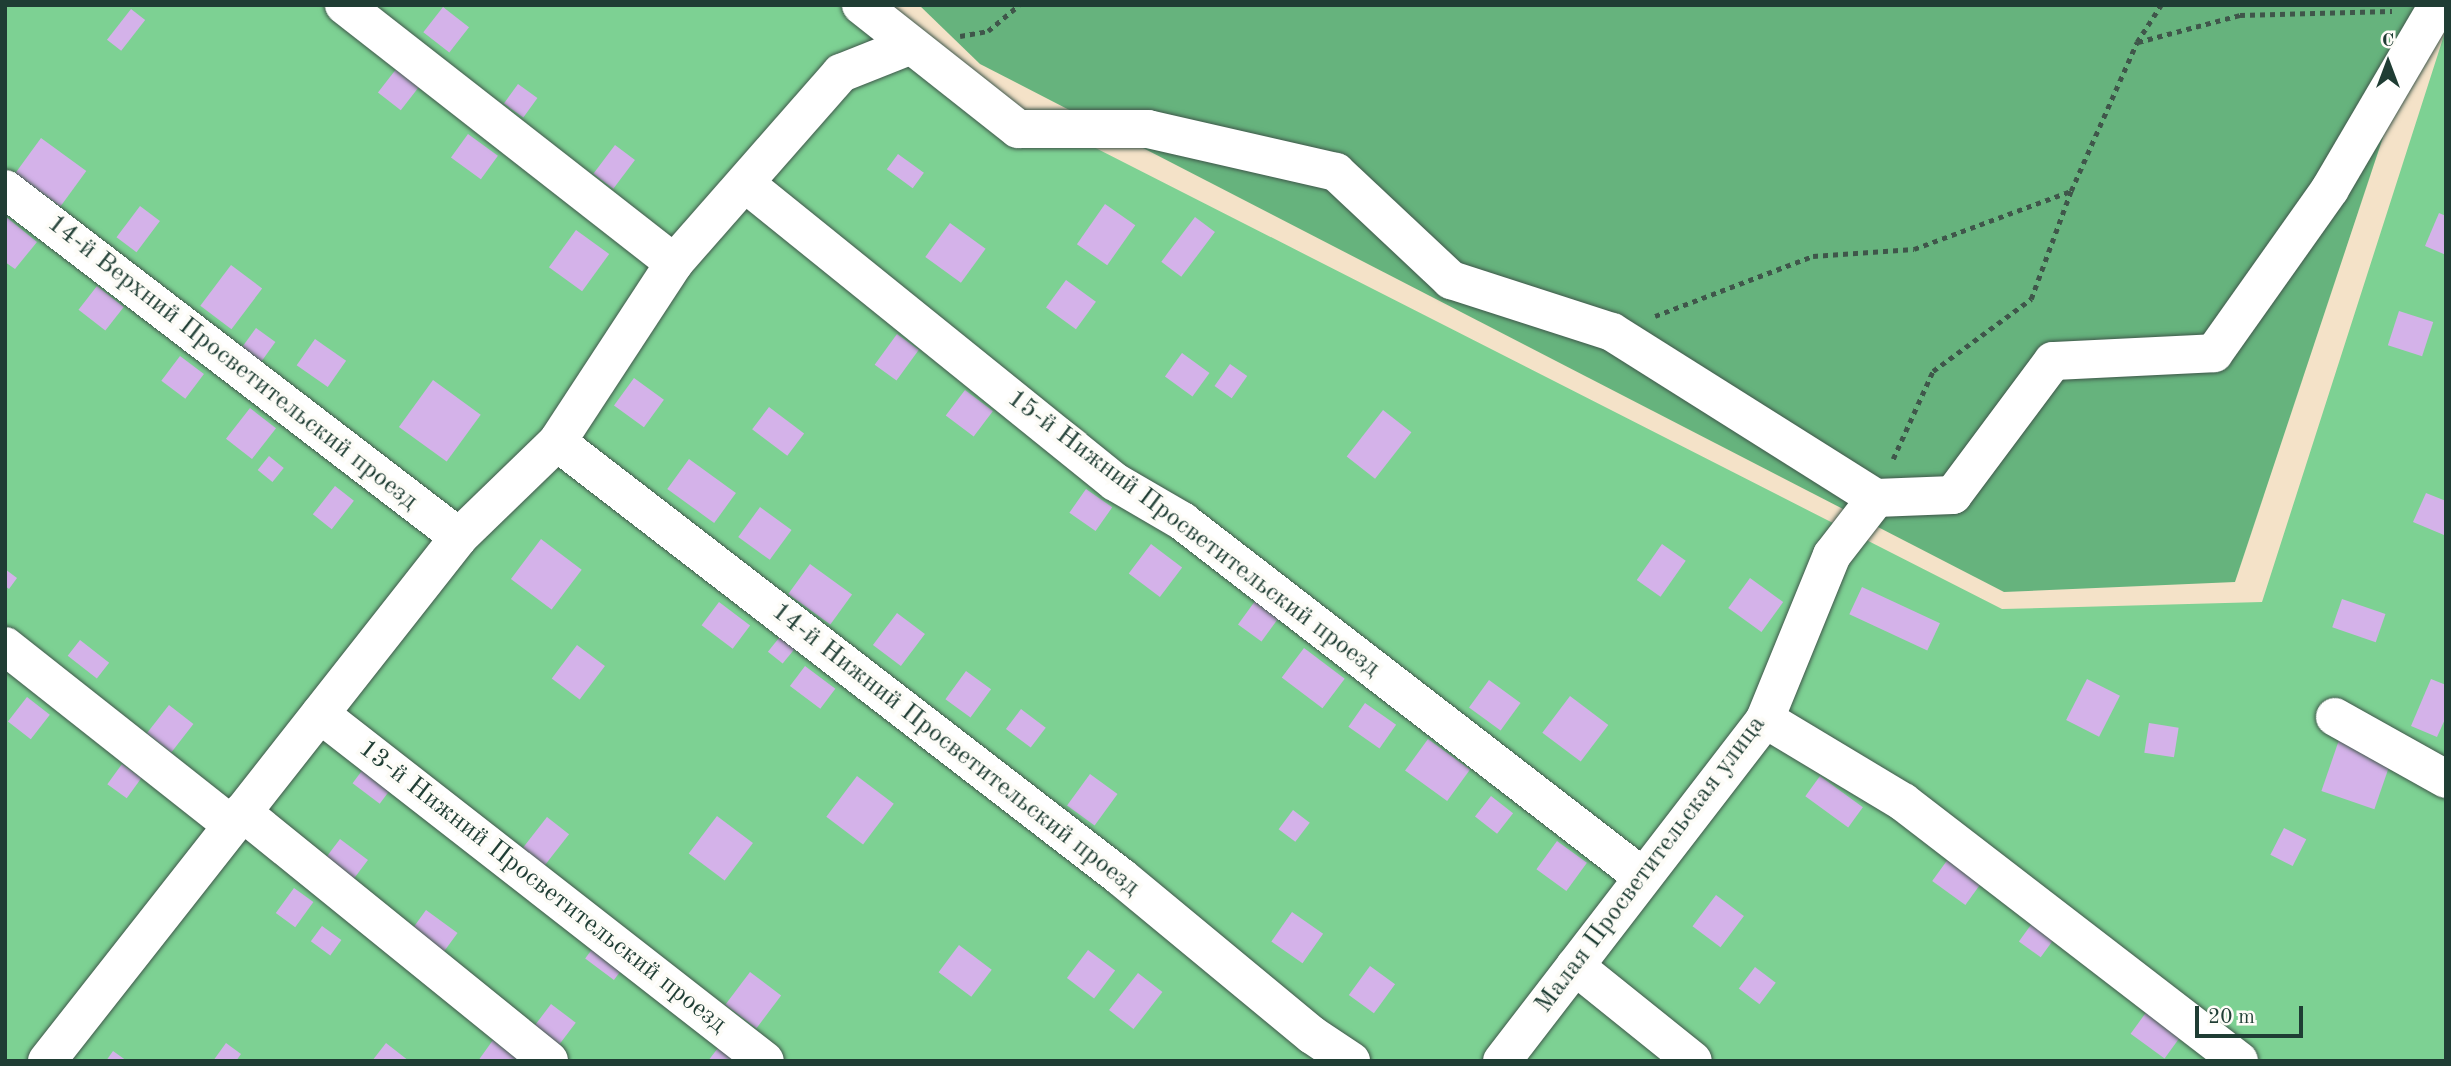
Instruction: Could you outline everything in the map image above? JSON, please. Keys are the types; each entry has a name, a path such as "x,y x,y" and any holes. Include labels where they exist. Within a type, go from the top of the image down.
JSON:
{"lane":[{"path":"344,5 674,263"},
{"path":"864,7 909,46 1018,129 1148,129 1336,172 1451,280 1612,332 1876,498 1953,495 2053,361 2214,353 2330,189 2435,8"},
{"path":"47,1061 459,537 557,442 674,263 747,184 841,73 909,46"},
{"name":"15-й Нижний Просветительский проезд","path":"747,184 1115,482 1182,521 1643,877"},
{"name":"14-й Верхний Просветительский проезд","path":"5,188 459,537"},
{"name":"14-й Нижний Просветительский проезд","path":"557,442 1121,877 1312,1035 1351,1061"},
{"name":"Малая Просветительская улица","path":"1502,1061 1765,719 1832,555 1876,498"},
{"path":"5,646 237,818 549,1061"},
{"name":"13-й Нижний Просветительский проезд","path":"320,714 765,1061"},
{"path":"2335,717 2446,779"},
{"path":"1765,719 1903,802 2239,1061"},
{"path":"1575,966 1693,1061"}],"path":[{"path":"909,46 988,31 1019,5"},
{"path":"1876,498 1933,371 2031,299 2071,191 2137,42 2161,5"},
{"path":"2137,42 2240,15 2435,8"},
{"path":"1612,332 1813,256 1914,249 2071,191"}],"green space":[{"path":"5,5 888,5 970,84 2002,609 2262,602 2446,29 2446,1061 5,1061"},
{"path":"919,5 2427,5 2235,582 2004,592 980,64"}],"building":[{"path":"443,7 469,27 449,53 423,32"},
{"path":"131,9 145,20 121,51 107,40"},
{"path":"397,68 420,86 401,110 378,92"},
{"path":"518,84 537,98 523,118 504,103"},
{"path":"468,134 498,156 481,179 451,157"},
{"path":"41,138 86,171 60,207 15,174"},
{"path":"615,145 635,160 613,189 593,174"},
{"path":"898,154 924,173 913,188 887,169"},
{"path":"1105,204 1135,225 1107,265 1077,244"},
{"path":"140,206 160,221 136,252 117,237"},
{"path":"2439,213 2446,216 2446,255 2425,246"},
{"path":"5,216 37,242 15,269 5,262"},
{"path":"1195,217 1215,232 1181,277 1161,262"},
{"path":"950,223 986,249 961,283 925,257"},
{"path":"576,230 609,254 582,291 549,267"},
{"path":"231,265 262,288 231,329 200,306"},
{"path":"1066,280 1096,302 1076,329 1046,308"},
{"path":"97,286 124,307 105,331 79,310"},
{"path":"2399,311 2433,322 2422,356 2388,345"},
{"path":"256,328 275,342 258,366 238,352"},
{"path":"897,334 919,350 897,381 875,365"},
{"path":"315,339 346,361 328,387 297,365"},
{"path":"1182,353 1210,373 1192,396 1165,376"},
{"path":"180,356 204,374 185,399 161,381"},
{"path":"1230,364 1247,376 1232,398 1215,386"},
{"path":"634,378 664,400 644,427 614,406"},
{"path":"433,380 481,415 447,462 399,427"},
{"path":"965,390 993,411 974,437 946,416"},
{"path":"769,407 804,433 787,456 752,429"},
{"path":"250,408 276,428 252,459 226,439"},
{"path":"1383,410 1411,432 1375,479 1347,456"},
{"path":"269,456 284,468 272,482 258,470"},
{"path":"689,459 736,493 714,523 667,489"},
{"path":"335,486 354,501 332,529 313,514"},
{"path":"1086,489 1112,507 1096,531 1069,513"},
{"path":"2426,493 2446,501 2444,535 2413,522"},
{"path":"760,507 792,530 770,560 738,537"},
{"path":"541,539 582,570 552,610 511,579"},
{"path":"1151,544 1182,567 1160,597 1129,574"},
{"path":"1662,544 1686,561 1661,597 1637,580"},
{"path":"810,564 852,595 830,624 788,594"},
{"path":"5,569 17,578 9,589 5,586"},
{"path":"1750,578 1783,602 1761,632 1728,608"},
{"path":"1862,587 1940,623 1927,651 1849,614"},
{"path":"1258,597 1281,614 1261,642 1238,625"},
{"path":"2342,599 2385,614 2376,642 2332,627"},
{"path":"719,602 750,625 733,649 702,625"},
{"path":"897,613 925,634 901,666 873,645"},
{"path":"783,633 798,645 783,664 768,652"},
{"path":"80,640 109,663 97,679 68,656"},
{"path":"577,645 605,666 580,700 552,679"},
{"path":"1304,648 1345,679 1322,708 1282,678"},
{"path":"805,666 835,689 820,709 790,686"},
{"path":"966,671 991,689 971,718 945,699"},
{"path":"2087,679 2120,696 2099,737 2066,720"},
{"path":"2431,679 2446,685 2446,717 2437,737 2411,726"},
{"path":"1489,680 1521,703 1501,730 1469,708"},
{"path":"1570,696 1608,725 1581,762 1542,733"},
{"path":"27,697 50,715 31,739 8,721"},
{"path":"1365,703 1396,725 1379,749 1348,727"},
{"path":"169,705 193,724 171,752 147,733"},
{"path":"1021,709 1046,728 1031,748 1006,729"},
{"path":"2149,723 2179,728 2174,757 2144,753"},
{"path":"1428,739 1470,770 1447,801 1405,771"},
{"path":"2339,740 2392,758 2374,809 2321,791"},
{"path":"122,764 141,778 127,798 107,784"},
{"path":"364,768 391,788 380,804 353,783"},
{"path":"1090,774 1118,794 1095,826 1067,806"},
{"path":"857,776 894,804 863,844 826,817"},
{"path":"1820,776 1863,807 1848,827 1805,796"},
{"path":"1491,796 1513,813 1497,834 1475,816"},
{"path":"1293,810 1310,823 1295,842 1279,829"},
{"path":"717,816 753,843 725,881 689,854"},
{"path":"547,817 569,834 544,866 522,849"},
{"path":"2284,828 2306,839 2293,866 2270,855"},
{"path":"340,839 368,860 352,881 324,860"},
{"path":"1557,841 1587,863 1566,891 1536,869"},
{"path":"1951,855 1984,879 1965,905 1932,881"},
{"path":"294,888 313,902 295,927 276,913"},
{"path":"1716,895 1744,916 1720,947 1693,926"},
{"path":"426,910 458,933 443,952 412,929"},
{"path":"1292,912 1323,934 1302,963 1271,941"},
{"path":"2033,922 2055,938 2041,957 2019,941"},
{"path":"322,926 341,940 330,955 311,941"},
{"path":"596,944 625,966 614,980 585,958"},
{"path":"959,945 992,970 971,997 939,972"},
{"path":"1088,950 1115,970 1094,998 1067,978"},
{"path":"1370,966 1395,984 1374,1013 1349,995"},
{"path":"1755,967 1776,983 1760,1004 1739,989"},
{"path":"750,972 781,995 756,1028 725,1005"},
{"path":"1138,973 1162,992 1133,1029 1109,1010"},
{"path":"551,1004 576,1023 559,1045 534,1026"},
{"path":"2150,1007 2184,1032 2165,1058 2131,1034"},
{"path":"493,1040 520,1061 478,1061"},
{"path":"226,1043 241,1054 236,1061 213,1061"},
{"path":"386,1043 409,1061 372,1061"},
{"path":"721,1044 742,1061 708,1061"},
{"path":"113,1051 127,1061 106,1061"}]}
